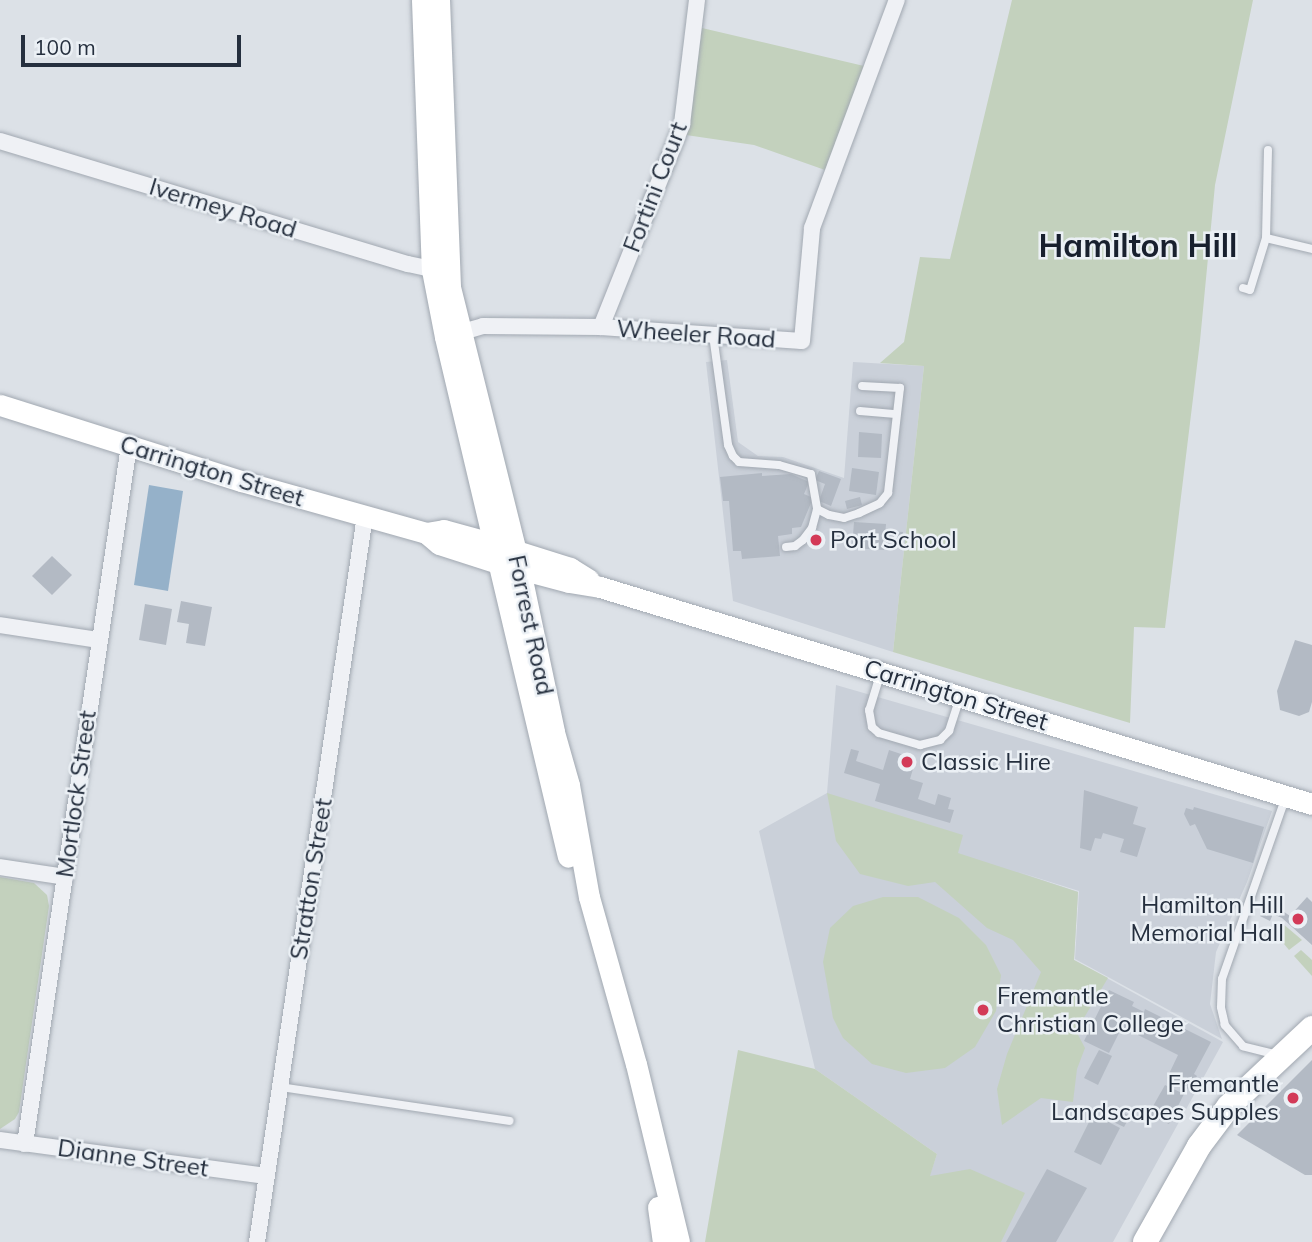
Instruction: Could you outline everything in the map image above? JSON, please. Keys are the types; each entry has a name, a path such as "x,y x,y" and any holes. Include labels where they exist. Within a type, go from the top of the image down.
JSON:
{"main road":[{"name":"Forrest Road","path":"422,0 440,271 496,553 589,944 628,1073 656,1196 663,1242"},
{"name":"Forrest Road","path":"439,0 440,271"},
{"name":"Forrest Road","path":"453,334 518,560 554,732 569,785 589,897 636,1065 679,1242"},
{"name":"Carrington Street","path":"0,405 365,516 426,533 444,530 518,560 570,568 600,587 1312,804"},
{"path":"1145,1242 1199,1146 1229,1107 1312,1028"}],"street":[{"name":"Fortini Court","path":"601,327 682,124 697,0"},
{"name":"Wheeler Road","path":"453,334 483,326 601,327 802,341 812,228 897,0"},
{"name":"Ivermey Road","path":"0,141 440,271"},
{"name":"Mortlock Street","path":"25,1143 129,446"},
{"name":"Stratton Street","path":"257,1242 365,516"},
{"path":"0,625 98,640"},
{"path":"0,867 65,877"},
{"name":"Dianne Street","path":"0,1140 266,1176"}],"lane":[{"path":"1243,288 1250,290 1266,238 1268,150"},
{"path":"1266,238 1312,249"},
{"path":"713,335 728,445 733,456 739,461 779,465 811,474 817,509 812,528 803,540 786,547"},
{"path":"817,509 844,518 880,503 888,493 900,388 862,386"},
{"path":"860,411 896,414"},
{"path":"881,672 869,710 872,727 878,733 920,745 940,740 949,731 960,697"},
{"path":"1281,1055 1243,1046 1225,1025 1221,1007 1222,979 1286,797"},
{"path":"280,1087 509,1121"}],"shaded area":[{"name":"Port School","path":"727,360 738,442 758,456 783,457 844,478 853,362 924,366 893,652 733,601 706,362"},
{"name":"Fremantle Christian College","path":"836,685 1272,811 1247,882 1216,952 1210,1004 1222,1039 1075,959 1079,891 1012,870 1078,892 1074,960 1223,1042 1113,1242 907,1242 937,1154 815,1069 759,831 827,793"}],"green space":[{"path":"1012,0 1253,0 1215,185 1200,341 1165,628 1134,627 1130,723 893,652 924,366 880,363 904,342 920,257 950,259"},
{"path":"702,28 864,66 825,170 754,145 686,135"},
{"path":"827,793 963,835 958,853 1078,892 1074,960 1108,978 1076,1031 1085,1048 1077,1069 1073,1102 1041,1098 1002,1125 997,1089 1007,1054 1041,972 1013,940 987,928 935,882 908,886 860,874 836,841"},
{"path":"0,877 34,883 47,895 49,906 19,1112 15,1119 0,1129"},
{"path":"883,897 918,897 959,918 986,945 1001,975 996,1011 975,1047 945,1068 906,1073 872,1064 843,1038 833,1018 823,962 830,928 853,906"},
{"path":"1282,923 1302,940 1289,950 1270,927"},
{"path":"1301,950 1312,960 1312,976 1294,956"},
{"path":"738,1050 815,1069 937,1154 930,1176 970,1169 1025,1193 1001,1242 705,1242"}],"water":[{"path":"149,485 183,491 168,591 134,585"}],"building":[{"path":"859,432 882,434 881,458 858,457"},
{"path":"852,468 879,472 876,495 849,491"},
{"path":"819,471 841,479 831,506 819,501 825,484 815,480"},
{"path":"762,473 762,476 791,474 809,482 804,494 813,498 801,527 792,528 792,534 778,536 780,556 742,559 741,551 733,551 729,501 723,501 720,477"},
{"path":"860,497 862,505 847,509 845,501"},
{"path":"854,522 886,524 884,550 852,548"},
{"path":"889,531 903,532 902,546 888,544"},
{"path":"52,556 72,575 52,595 32,576"},
{"path":"181,601 212,607 205,646 186,643 189,624 177,622"},
{"path":"145,604 172,609 166,645 139,640"},
{"path":"1295,640 1312,645 1312,702 1309,712 1299,716 1280,710 1277,691"},
{"path":"851,749 859,751 856,761 883,770 889,750 916,759 910,779 923,783 918,799 935,805 938,794 951,798 948,809 954,810 950,823 875,801 880,784 844,773"},
{"path":"1084,790 1138,807 1133,824 1146,828 1137,857 1120,852 1124,839 1103,833 1101,839 1095,838 1091,851 1080,848"},
{"path":"1194,807 1264,827 1253,863 1207,849 1195,824 1190,826 1184,814 1186,808 1193,810"},
{"name":"Hamilton Hill Memorial Hall","path":"1275,893 1282,901 1277,907 1290,916 1307,897 1312,902 1312,945 1282,918 1273,914 1270,921 1260,916"},
{"path":"1109,990 1134,1002 1132,1006 1144,1012 1145,1009 1211,1042 1194,1074 1197,1076 1190,1090 1167,1078 1178,1055 1122,1027 1109,1053 1084,1041"},
{"path":"1099,1050 1112,1056 1098,1085 1084,1078"},
{"name":"Fremantle Landscapes Supples","path":"1312,1060 1312,1175 1305,1175 1237,1135"},
{"path":"1165,1085 1184,1094 1169,1124 1148,1115"},
{"path":"1113,1107 1130,1116 1124,1127 1107,1119"},
{"path":"1093,1114 1120,1128 1101,1165 1074,1152"},
{"path":"1047,1169 1087,1188 1056,1242 1006,1242"}],"place":[{"name":"Port School","path":"816,540"},
{"name":"Classic Hire","path":"907,762"},
{"name":"Hamilton Hill Memorial Hall","path":"1298,919"},
{"name":"Fremantle Christian College","path":"983,1010"},
{"name":"Fremantle Landscapes Supples","path":"1293,1098"}],"district":[{"name":"Hamilton Hill","path":"1138,245"}]}
